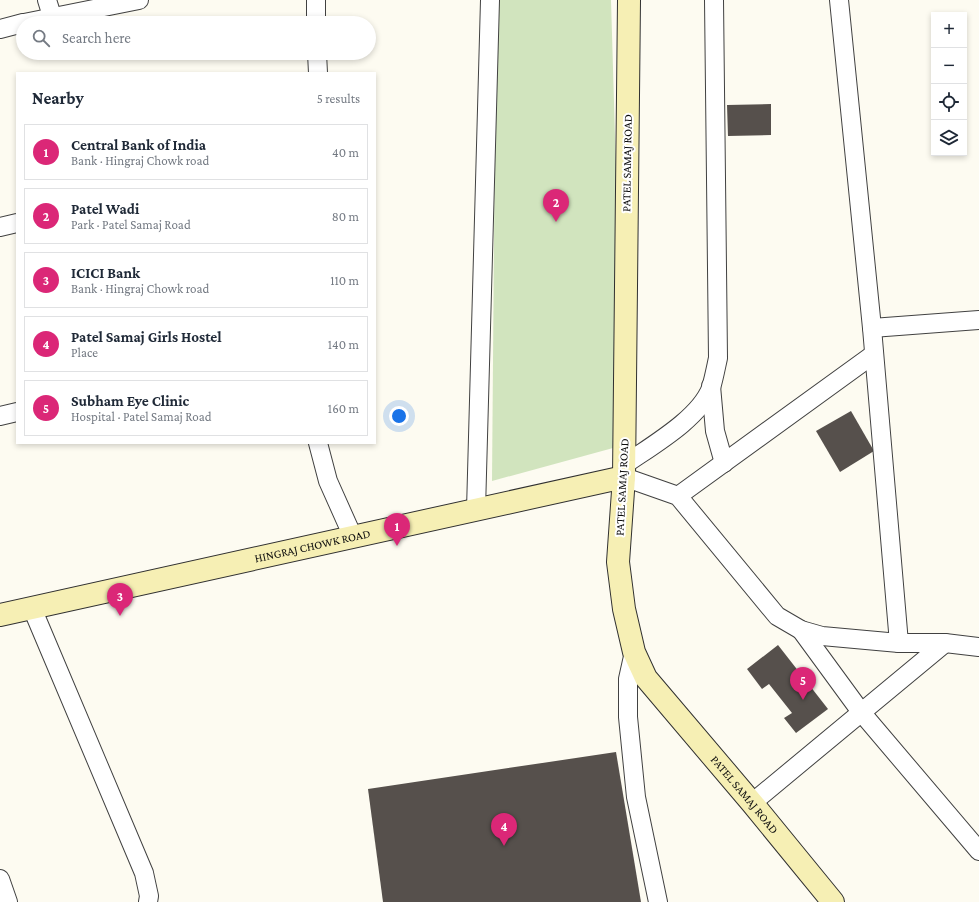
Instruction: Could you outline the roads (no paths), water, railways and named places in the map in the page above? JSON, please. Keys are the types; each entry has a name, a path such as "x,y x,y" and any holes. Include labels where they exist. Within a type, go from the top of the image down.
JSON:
{"street":[{"path":"36,16 50,8 139,0"},
{"path":"316,0 316,16"},
{"path":"476,510 490,0"},
{"name":"PATEL SAMAJ ROAD","path":"629,0 624,471 618,562 624,609 634,652 646,678 752,803 833,902"},
{"path":"714,0 718,358 711,386 715,431 724,463"},
{"path":"840,0 872,328 899,643"},
{"path":"0,29 16,25"},
{"path":"317,60 318,72"},
{"path":"0,227 16,223"},
{"path":"872,328 979,320"},
{"path":"678,496 874,354"},
{"path":"711,386 694,412 677,428 624,471 678,496 777,616 801,630 822,636 899,643 945,643 979,647"},
{"path":"0,416 16,412"},
{"path":"318,444 328,481 353,537"},
{"name":"HINGRAJ CHOWK ROAD","path":"0,615 476,510 624,471"},
{"path":"32,608 144,873 149,896 148,902"},
{"path":"801,630 861,712 979,851"},
{"path":"752,803 945,643"},
{"path":"634,652 628,679 630,739 636,797 658,902"},
{"path":"0,879 8,902"}],"place":[{"name":"Patel Wadi","path":"556,222"},
{"name":"Central Bank of India","path":"397,546"},
{"name":"ICICI Bank","path":"120,616"},
{"name":"Subham Eye Clinic","path":"803,700"},
{"name":"Patel Samaj Girls Hostel","path":"504,846"}]}
